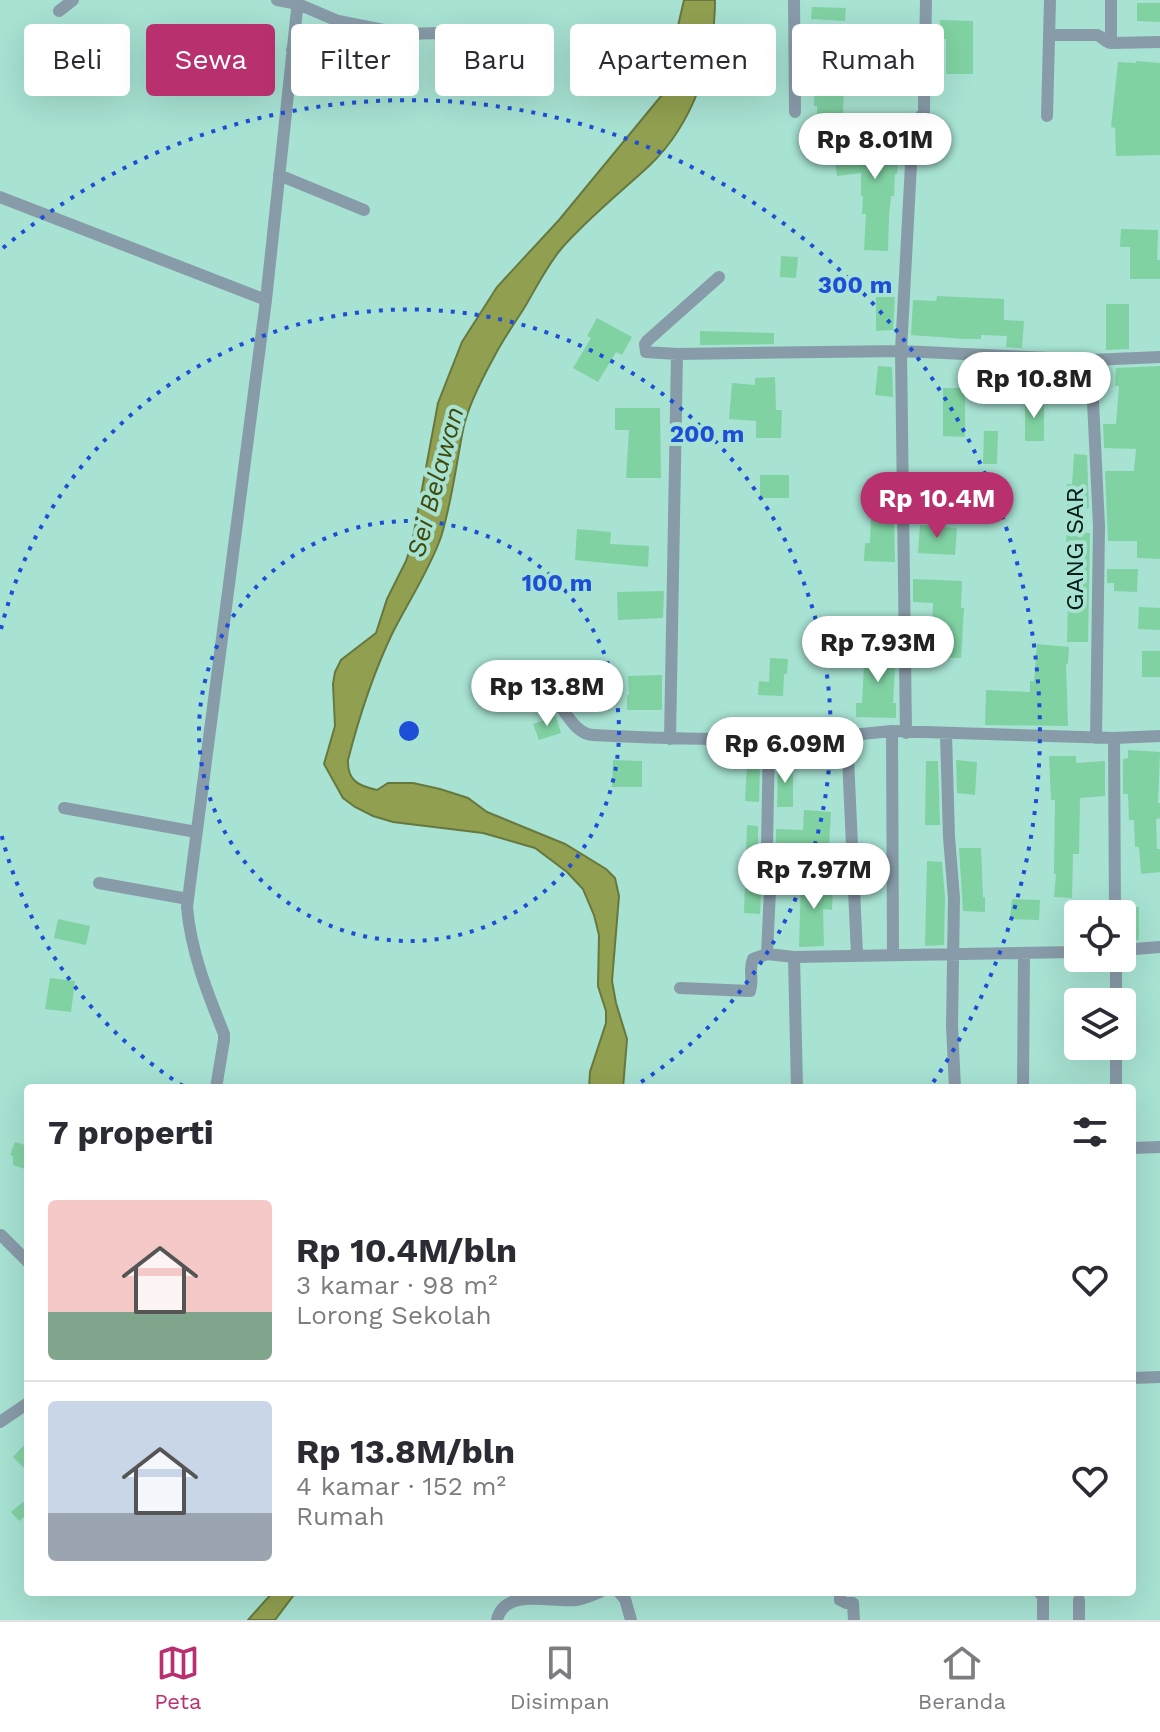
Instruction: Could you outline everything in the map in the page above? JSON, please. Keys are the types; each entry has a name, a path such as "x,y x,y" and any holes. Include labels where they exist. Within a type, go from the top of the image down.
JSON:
{"street":[{"path":"59,11 73,0"},
{"path":"277,0 298,2 338,21 404,34 435,33"},
{"path":"794,0 795,112"},
{"path":"906,733 901,351 913,127 924,112 926,0"},
{"path":"1047,116 1050,0"},
{"path":"1111,0 1111,43"},
{"path":"295,24 298,2"},
{"path":"1049,35 1097,35 1111,43 1160,42"},
{"path":"217,1084 224,1034 192,947 188,899 266,300 291,60"},
{"path":"279,175 364,210"},
{"path":"0,197 266,300"},
{"path":"719,277 645,344 648,353 901,351 1091,360 1160,357"},
{"path":"670,739 677,354"},
{"name":"GANG SAR","path":"1091,360 1099,526 1096,738"},
{"path":"560,706 585,735 670,739 847,736 892,731 1096,738 1160,736"},
{"path":"892,731 893,954"},
{"path":"946,734 954,898 952,1026 955,1084"},
{"path":"847,736 857,955"},
{"path":"767,954 771,868 767,847 769,737"},
{"path":"1114,738 1115,900"},
{"path":"64,808 196,832"},
{"path":"99,883 188,899"},
{"path":"1136,949 1160,947"},
{"path":"680,988 750,991 753,959 767,954 794,957 1064,952"},
{"path":"1023,1084 1024,953"},
{"path":"794,957 797,1084"},
{"path":"1116,1060 1116,1084"},
{"path":"1136,1148 1160,1147"},
{"path":"1,1235 24,1258"},
{"path":"1136,1378 1160,1377"},
{"path":"0,1422 24,1406"},
{"path":"497,1620 502,1607 513,1601 575,1600 588,1596"},
{"path":"622,1596 631,1620"},
{"path":"840,1596 840,1600 853,1603 854,1620"},
{"path":"1041,1596 1043,1620"},
{"path":"1079,1600 1079,1620"}],"water":[{"name":"Sei Belawan","path":"684,0 715,0 714,22 678,24"},
{"name":"Sei Belawan","path":"661,96 696,96 665,149 561,249 490,365 465,421 441,537 379,665 362,712 348,767 352,778 365,787 377,790 388,783 413,783 468,798 487,812 565,844 615,878 619,896 612,981 627,1039 623,1084 589,1084 590,1072 606,1023 606,1011 598,986 599,935 583,889 567,872 535,848 483,833 393,822 373,816 343,798 324,764 335,726 335,672 341,660 376,633 387,599 406,561 438,403 462,342 497,287 559,220"},
{"path":"269,1596 293,1596 275,1620 248,1620"}],"building":[{"path":"1137,3 1160,3 1160,22 1137,21"},
{"path":"812,7 846,8 845,21 811,19"},
{"path":"940,20 973,21 973,74 946,74 946,39 944,24 940,24"},
{"path":"1118,62 1160,63 1160,155 1116,156 1115,128 1111,127"},
{"path":"814,96 844,96 843,114 848,114 848,129 817,129 817,106 814,106"},
{"path":"857,129 900,132 894,196 891,196 888,251 864,250 866,214 862,214 861,173 837,176 835,162 855,159"},
{"path":"1121,229 1158,230 1160,279 1130,279 1130,247 1120,247"},
{"path":"781,256 798,257 796,278 780,277"},
{"path":"937,296 1004,299 1004,320 1024,321 1022,348 1006,347 1007,336 981,335 981,339 965,339 911,335 913,300 936,301"},
{"path":"876,297 895,297 893,330 876,331"},
{"path":"1106,304 1129,304 1129,349 1106,350"},
{"path":"597,318 632,337 622,355 616,352 598,382 573,368 591,338 587,336"},
{"path":"700,331 774,333 774,344 700,345"},
{"path":"878,366 892,367 893,397 875,395"},
{"path":"1160,366 1160,559 1137,558 1137,541 1108,541 1105,471 1134,471 1136,449 1104,448 1103,424 1116,424 1119,386 1115,386 1116,368"},
{"path":"775,377 776,410 782,410 781,438 756,438 756,421 729,419 732,383 755,385 755,378"},
{"path":"943,388 965,388 965,437 943,436"},
{"path":"1025,400 1044,400 1044,441 1025,441"},
{"path":"615,408 660,408 661,478 626,478 629,430 615,430"},
{"path":"984,431 998,431 997,464 983,464"},
{"path":"1074,454 1087,455 1089,508 1067,509 1067,484 1072,484"},
{"path":"760,475 789,475 789,498 760,498"},
{"path":"871,518 894,518 895,562 864,561 865,543 870,543"},
{"path":"920,525 957,528 955,555 918,553"},
{"path":"577,529 611,532 610,544 649,546 648,567 575,560"},
{"path":"1067,531 1090,533 1088,642 1067,642"},
{"path":"1107,569 1138,569 1137,592 1114,591 1114,583 1107,583"},
{"path":"913,579 962,581 961,658 931,657 933,603 913,602"},
{"path":"664,591 663,618 618,620 617,592"},
{"path":"1139,607 1160,608 1160,630 1138,629"},
{"path":"1037,644 1069,647 1066,664 1068,726 985,725 986,690 1030,692"},
{"path":"865,646 896,648 893,703 896,703 896,718 856,717 856,703 862,703"},
{"path":"1142,651 1160,651 1160,677 1142,677"},
{"path":"770,658 788,659 783,696 758,695 759,681 769,682"},
{"path":"662,675 662,710 627,710 628,676"},
{"path":"556,716 561,733 539,740 533,724"},
{"path":"758,720 789,721 789,729 757,730"},
{"path":"1128,750 1160,752 1160,818 1156,819 1160,872 1141,874 1139,847 1135,847 1134,820 1129,820 1128,794 1123,794 1123,759 1128,758"},
{"path":"1049,756 1076,756 1076,763 1105,761 1105,796 1080,798 1079,854 1073,854 1072,898 1054,897 1055,800 1051,800"},
{"path":"613,760 642,761 642,787 612,787"},
{"path":"956,760 977,762 975,795 957,793"},
{"path":"926,761 938,761 940,825 925,825"},
{"path":"747,763 760,764 759,802 745,801"},
{"path":"778,763 793,763 793,807 777,807"},
{"path":"804,810 831,812 829,847 799,845 799,861 779,860 776,829 803,830"},
{"path":"747,825 758,826 762,869 760,914 744,913"},
{"path":"959,848 981,848 985,912 963,911"},
{"path":"927,861 942,862 944,945 925,946"},
{"path":"801,879 833,881 832,910 823,909 824,946 799,947"},
{"path":"1012,899 1040,900 1039,920 1010,919"},
{"path":"1136,907 1139,907 1139,940 1136,940"},
{"path":"58,919 90,926 86,945 54,938"},
{"path":"50,978 75,981 71,1012 45,1009"},
{"path":"15,1142 24,1145 24,1169 13,1165 13,1156 10,1155"},
{"path":"24,1445 24,1468 13,1457"},
{"path":"24,1501 24,1517 19,1521 11,1512"}]}
